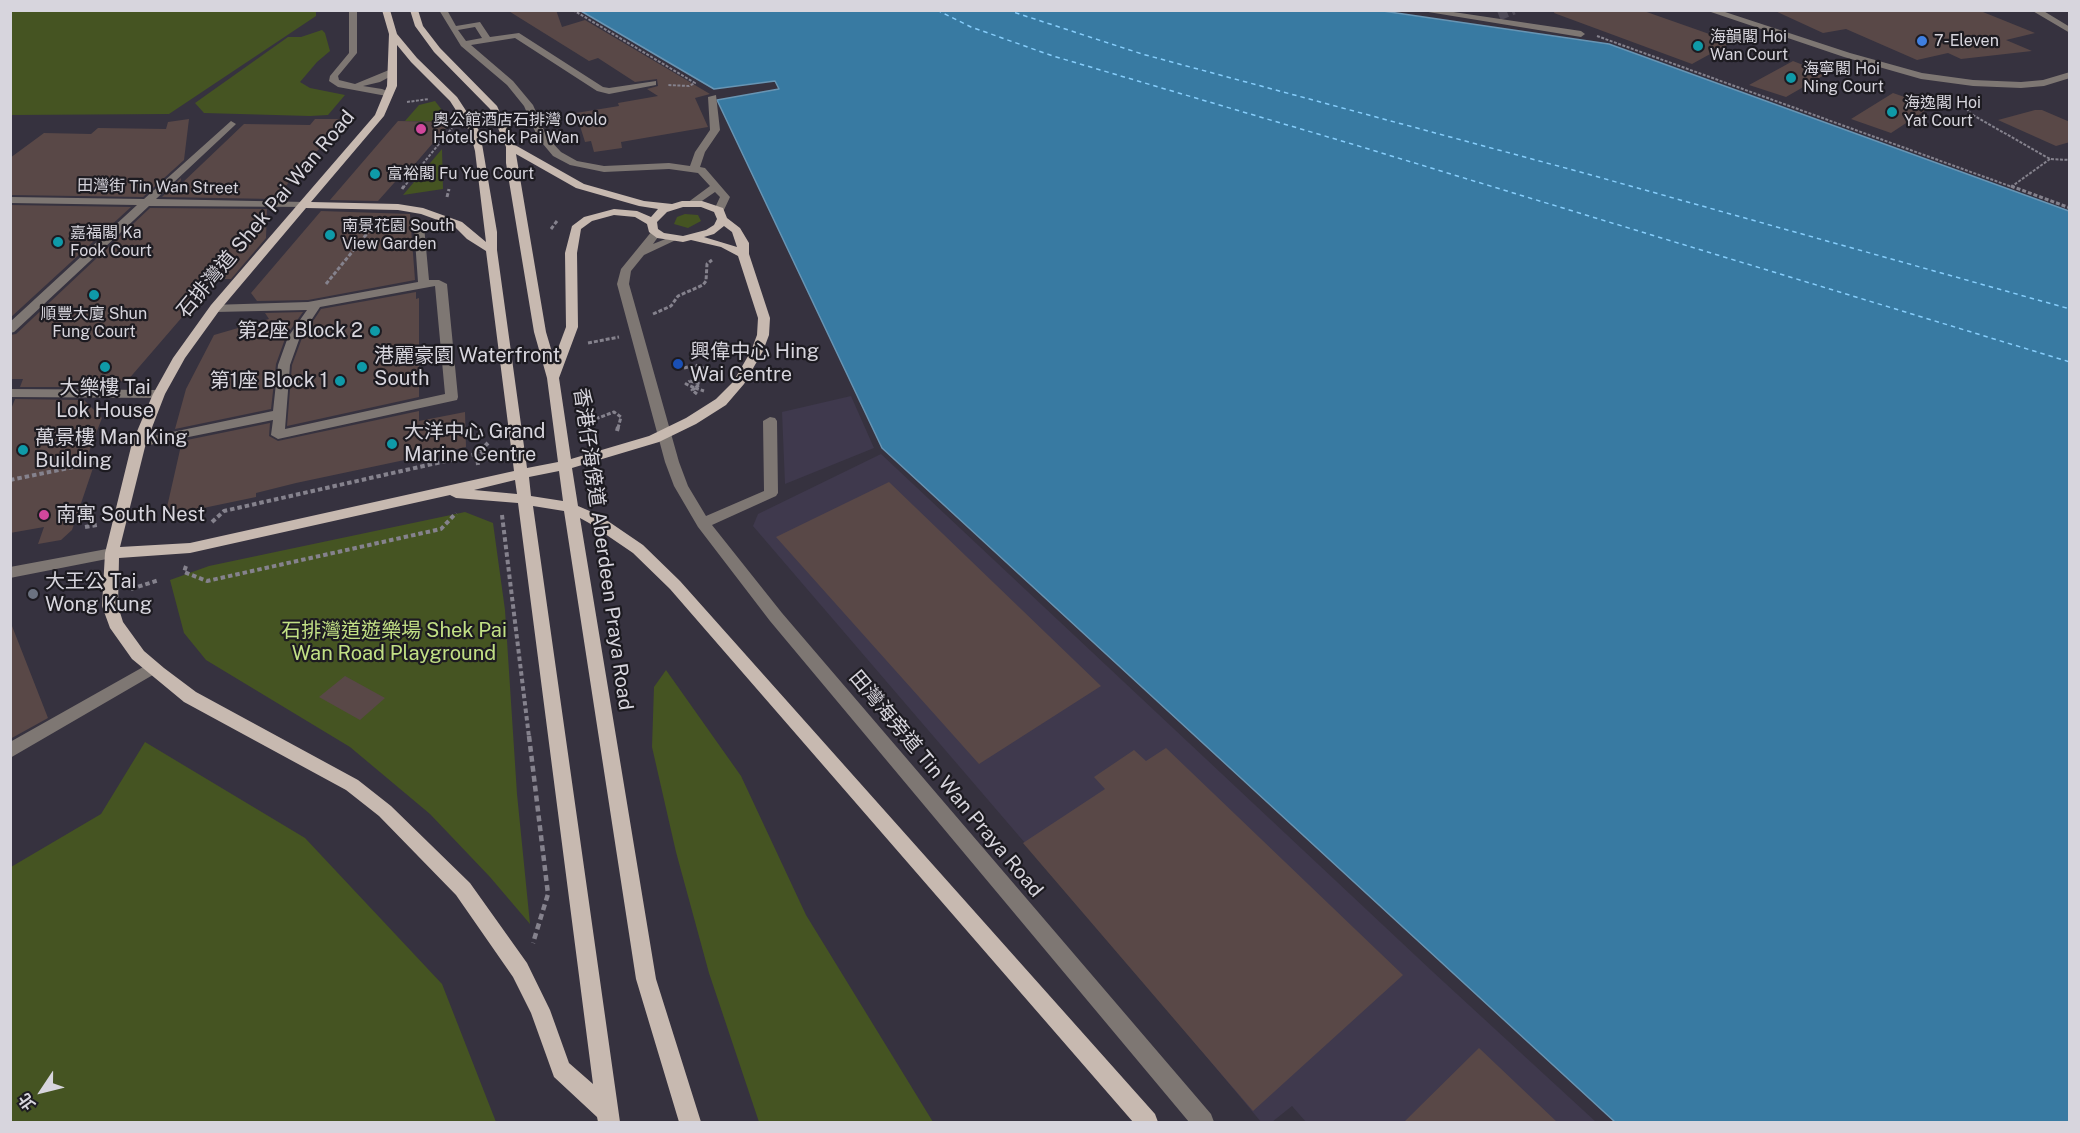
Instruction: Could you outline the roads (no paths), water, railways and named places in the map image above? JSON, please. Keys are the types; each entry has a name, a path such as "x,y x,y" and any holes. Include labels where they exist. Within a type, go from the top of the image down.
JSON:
{"main road":[{"path":"386,10 393,34 414,60 454,99 475,132 491,225 491,250 608,1116"},
{"name":"香港仔海傍道 Aberdeen Praya Road","path":"414,10 419,26 436,50 494,108 512,147 511,163 540,332 553,378 578,558 646,979 690,1122"},
{"name":"石排灣道 Shek Pai Wan Road","path":"393,34 393,86 373,126 246,269 179,358 159,394 139,443 118,521 112,553 110,606 116,624 138,655 152,668 190,697 352,785 385,811 463,889 520,970 540,1010 561,1070 608,1116"},
{"path":"512,147 580,186 643,204 673,207"},
{"path":"112,553 190,548 605,455 654,439 691,421 721,402 738,384 757,351 763,335 764,318 743,254 743,243 736,230 721,214 711,206 692,203 673,207 656,215 654,227"},
{"path":"304,205 398,207 423,211 458,224 471,237 491,250"},
{"path":"553,378 572,327 571,253 576,228 588,219 614,212 637,213 673,239 694,238 725,245 743,254"},
{"path":"694,238 715,230 721,214"},
{"path":"441,492 514,498 566,506 594,519 638,549 675,585 1147,1122"}],"street":[{"path":"353,10 354,49 347,63 334,76 339,84 371,89 389,95"},
{"path":"443,10 464,44 510,83 528,105 543,138 557,154 574,164 604,169 694,168 701,170 725,197 721,214"},
{"path":"1420,10 1498,19 1585,34"},
{"path":"1709,10 1847,55 1921,76 1973,83 2021,85 2044,83 2070,75"},
{"path":"2035,10 2070,32"},
{"path":"453,29 477,24 486,39"},
{"path":"464,44 516,35 600,89 609,91 653,83"},
{"path":"339,84 363,84 392,72"},
{"path":"694,168 700,152 715,130 712,97"},
{"path":"10,329 231,124"},
{"path":"692,203 715,187"},
{"name":"田灣街 Tin Wan Street","path":"10,200 304,205"},
{"path":"419,226 424,284"},
{"name":"田灣海旁道 Tin Wan Praya Road","path":"654,227 640,253 625,271 623,284 672,462 681,486 702,523 784,626 1203,1122"},
{"path":"640,253 673,239"},
{"path":"215,309 316,305 435,282 441,284 452,397 278,435 284,365 294,337 316,305"},
{"path":"10,393 159,394"},
{"path":"139,443 280,414"},
{"path":"702,523 771,493 770,421"},
{"path":"10,573 112,553"},
{"path":"10,751 152,668"}],"water":[{"path":"581,11 1383,11 1609,44 2069,211 2069,1122 1615,1122 882,448 717,100 779,89 775,81 714,89"}],"tunnel":[{"path":"1499,16 1514,10"}],"place":[{"name":"7-Eleven","path":"1922,41"},
{"name":"海韻閣 Hoi Wan Court","path":"1698,46"},
{"name":"海寧閣 Hoi Ning Court","path":"1791,78"},
{"name":"海逸閣 Hoi Yat Court","path":"1892,112"},
{"name":"奧公館酒店石排灣 Ovolo Hotel Shek Pai Wan","path":"421,129"},
{"name":"富裕閣 Fu Yue Court","path":"375,174"},
{"name":"南景花園 South View Garden","path":"330,235"},
{"name":"嘉福閣 Ka Fook Court","path":"58,242"},
{"name":"順豐大廈 Shun Fung Court","path":"94,295"},
{"name":"第2座 Block 2","path":"375,331"},
{"name":"興偉中心 Hing Wai Centre","path":"678,364"},
{"name":"大樂樓 Tai Lok House","path":"105,367"},
{"name":"港麗豪園 Waterfront South","path":"362,367"},
{"name":"第1座 Block 1","path":"340,381"},
{"name":"大洋中心 Grand Marine Centre","path":"392,444"},
{"name":"萬景樓 Man King Building","path":"23,450"},
{"name":"南寓 South Nest","path":"44,515"},
{"name":"大王公 Tai Wong Kung","path":"33,594"}],"park label":[{"name":"石排灣道遊樂場 Shek Pai Wan Road Playground","path":"394,642"}]}
